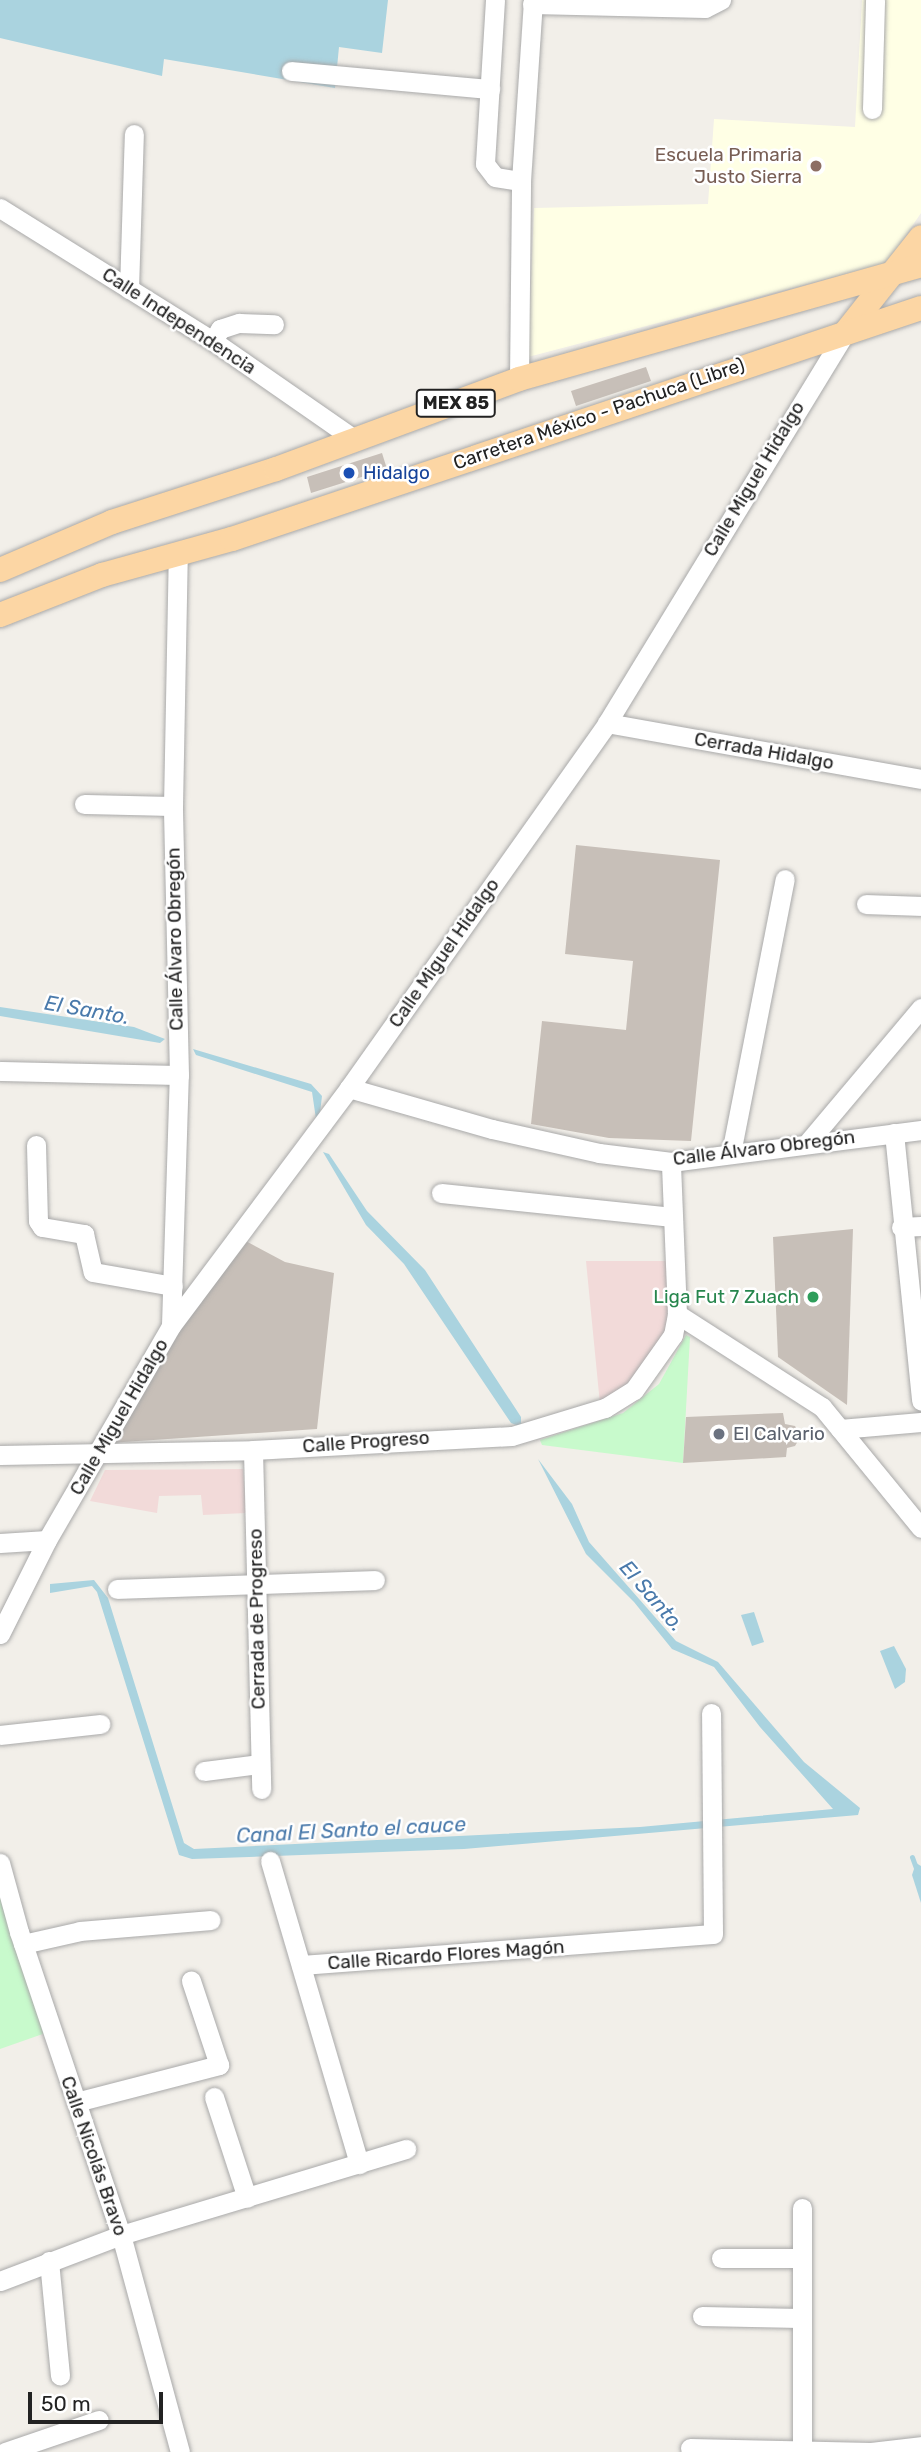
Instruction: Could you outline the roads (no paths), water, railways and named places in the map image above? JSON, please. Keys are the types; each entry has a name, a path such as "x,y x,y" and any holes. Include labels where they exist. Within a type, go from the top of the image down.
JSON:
{"main road":[{"name":"Calle Miguel Hidalgo","path":"845,333 921,237"},
{"name":"MEX 85","path":"0,570 112,522 519,379 817,292 921,265"},
{"name":"Carretera México - Pachuca (Libre)","path":"0,615 102,575 232,539 921,308"}],"street":[{"path":"495,0 485,164 495,177 521,181"},
{"path":"519,379 521,181 532,2 705,8 721,0"},
{"path":"872,109 875,0"},
{"path":"290,71 490,89"},
{"path":"130,289 134,134"},
{"name":"Calle Independencia","path":"0,208 213,341 354,439"},
{"path":"213,341 220,329 239,323 274,324"},
{"name":"Calle Miguel Hidalgo","path":"0,1634 47,1540 171,1326 349,1088 607,723 845,333"},
{"name":"Calle Álvaro Obregón","path":"171,1326 179,1075 173,806 178,552"},
{"name":"Cerrada Hidalgo","path":"607,723 921,779"},
{"path":"84,804 173,806"},
{"path":"731,1153 785,879"},
{"path":"866,904 921,906"},
{"path":"809,1141 921,1007"},
{"path":"0,1071 179,1075"},
{"name":"Calle Álvaro Obregón","path":"349,1088 492,1129 599,1153 671,1162 809,1141 921,1130"},
{"path":"894,1133 911,1226 921,1401"},
{"path":"36,1145 38,1221 42,1227 85,1234 93,1272 173,1286"},
{"name":"Calle Progreso","path":"0,1455 253,1450 512,1436 605,1408 634,1390 663,1353 677,1314 671,1162"},
{"path":"441,1193 673,1217"},
{"path":"677,1314 822,1407 921,1528"},
{"path":"840,1429 921,1422"},
{"name":"Cerrada de Progreso","path":"253,1450 261,1788"},
{"path":"0,1543 47,1540"},
{"path":"117,1589 256,1582 375,1580"},
{"name":"Calle Ricardo Flores Magón","path":"359,2164 301,1965 713,1934 711,1713"},
{"path":"0,1735 100,1724"},
{"path":"204,1771 259,1764"},
{"path":"270,1861 301,1965"},
{"name":"Calle Nicolás Bravo","path":"0,1863 23,1944 121,2235 180,2452"},
{"path":"23,1944 80,1931 211,1920"},
{"path":"76,2102 219,2066 191,1981"},
{"path":"214,2097 247,2198"},
{"path":"0,2281 121,2235 406,2149"},
{"path":"802,2208 802,2451"},
{"path":"721,2258 801,2258"},
{"path":"49,2261 60,2375"},
{"path":"702,2316 800,2318"},
{"path":"5,2452 99,2420"},
{"path":"690,2448 871,2452 921,2446"}],"water":[{"path":"0,0 388,0 382,53 339,47 335,88 164,59 162,76 0,38"},
{"path":"0,1007 134,1027 165,1039 160,1043 0,1016"},
{"path":"193,1049 311,1084 322,1096 320,1113 316,1119 312,1092 196,1055"},
{"path":"323,1152 329,1154 367,1211 425,1270 521,1417 521,1427 511,1423 404,1264 366,1225"},
{"path":"538,1459 572,1504 589,1542 676,1641 718,1662 804,1762 860,1808 858,1815 464,1849 192,1859 179,1855 97,1592 92,1586 50,1593 50,1584 94,1580 108,1598 184,1843 194,1849 640,1827 833,1809 760,1727 714,1667 672,1649 634,1602 586,1554"},
{"path":"754,1612 764,1642 752,1646 741,1615"},
{"path":"894,1646 906,1669 905,1682 895,1689 880,1651"},
{"path":"916,1863 921,1866 921,1903 912,1875"}],"waterway":[{"name":"El Santo.","path":"912,1857 921,1882"}],"place":[{"name":"Escuela Primaria Justo Sierra","path":"816,166"},
{"name":"Hidalgo","path":"349,473"},
{"name":"Liga Fut 7 Zuach","path":"813,1297"},
{"name":"El Calvario","path":"719,1434"}],"water label":[{"name":"Canal El Santo el cauce","path":"351,1830"}]}
